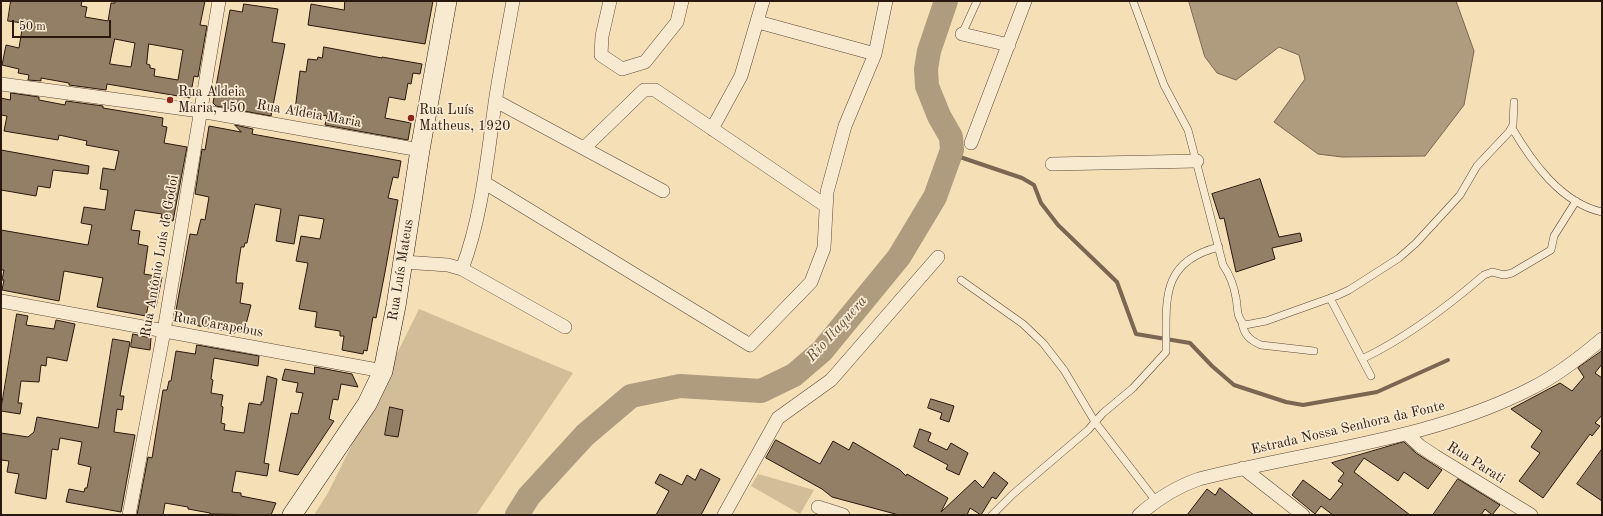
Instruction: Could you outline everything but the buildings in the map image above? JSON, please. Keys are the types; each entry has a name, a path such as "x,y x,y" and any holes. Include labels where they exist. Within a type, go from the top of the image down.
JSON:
{"main road":[{"name":"Rua Luís Mateus","path":"292,515 367,404 383,371 396,306 420,150 447,1"}],"street":[{"name":"Rua Antônio Luís de Godoi","path":"129,515 164,331 219,1"},
{"path":"462,269 472,243 484,183 513,1"},
{"path":"610,1 602,36 600,55 622,69 645,62 677,22 682,1"},
{"path":"712,129 742,76 763,1"},
{"path":"484,183 750,345 811,282 824,248 827,192 845,126 875,54 886,1"},
{"path":"971,143 1025,1"},
{"path":"758,22 875,54"},
{"path":"962,34 1009,45"},
{"name":"Rua Aldeia Maria","path":"1,84 200,111 420,150"},
{"path":"584,148 644,90 655,90 826,206"},
{"path":"496,101 663,191"},
{"path":"1052,164 1197,161"},
{"path":"724,515 778,418 831,380 938,257"},
{"path":"403,262 448,265 462,269 565,327"},
{"name":"Rua Carapebus","path":"1,301 383,371"},
{"name":"Estrada Nossa Senhora da Fonte","path":"1139,515 1156,501 1182,485 1243,468 1407,434 1466,417 1534,387 1590,349 1602,339"},
{"name":"Rua Parati","path":"1407,434 1420,446 1435,456 1531,515"},
{"path":"1243,468 1303,515"},
{"path":"818,507 843,515"}],"lane":[{"path":"962,34 977,1"},
{"path":"1133,1 1164,85 1188,130 1223,265 1230,275 1237,300 1237,314 1242,323 1245,334 1254,342 1261,345 1314,351"},
{"path":"1514,102 1512,128 1534,163 1566,194 1576,201 1602,212"},
{"path":"1242,323 1249,325 1266,321 1330,298 1349,290 1388,266 1416,244 1460,195 1477,166 1512,128"},
{"path":"1362,360 1382,350 1418,326 1484,276 1492,272 1504,275 1512,273 1527,262 1543,256 1551,250 1554,236 1576,201"},
{"path":"992,515 1013,494 1088,430 1133,388 1166,352 1165,333 1167,296 1170,284 1177,271 1185,264 1204,251 1219,247"},
{"path":"961,280 1023,324 1043,343 1064,370 1095,422 1156,501"},
{"path":"1330,298 1371,376"}],"shaded area":[{"path":"1189,1 1456,1 1474,51 1464,105 1425,156 1342,157 1318,154 1274,122 1305,79 1299,55 1279,47 1236,80 1217,73 1205,57"},
{"path":"419,309 573,373 476,515 314,515 328,493"},
{"path":"758,474 814,490 800,514 751,486"}],"waterway":[{"name":"Rio Itaquera","path":"517,515 529,496 585,435 631,396 680,386 761,391 794,375 822,351 899,257 935,197 952,150 951,137 939,116 927,86 926,69 929,51 946,1"},
{"path":"951,154 1022,178 1034,185 1041,203 1058,225 1117,282 1136,334 1190,343 1212,366 1234,385 1286,402 1303,405 1377,392 1448,360"}],"place":[{"name":"Rua Aldeia Maria, 150","path":"170,100"},
{"name":"Rua Luís Matheus, 1920","path":"411,118"}]}
